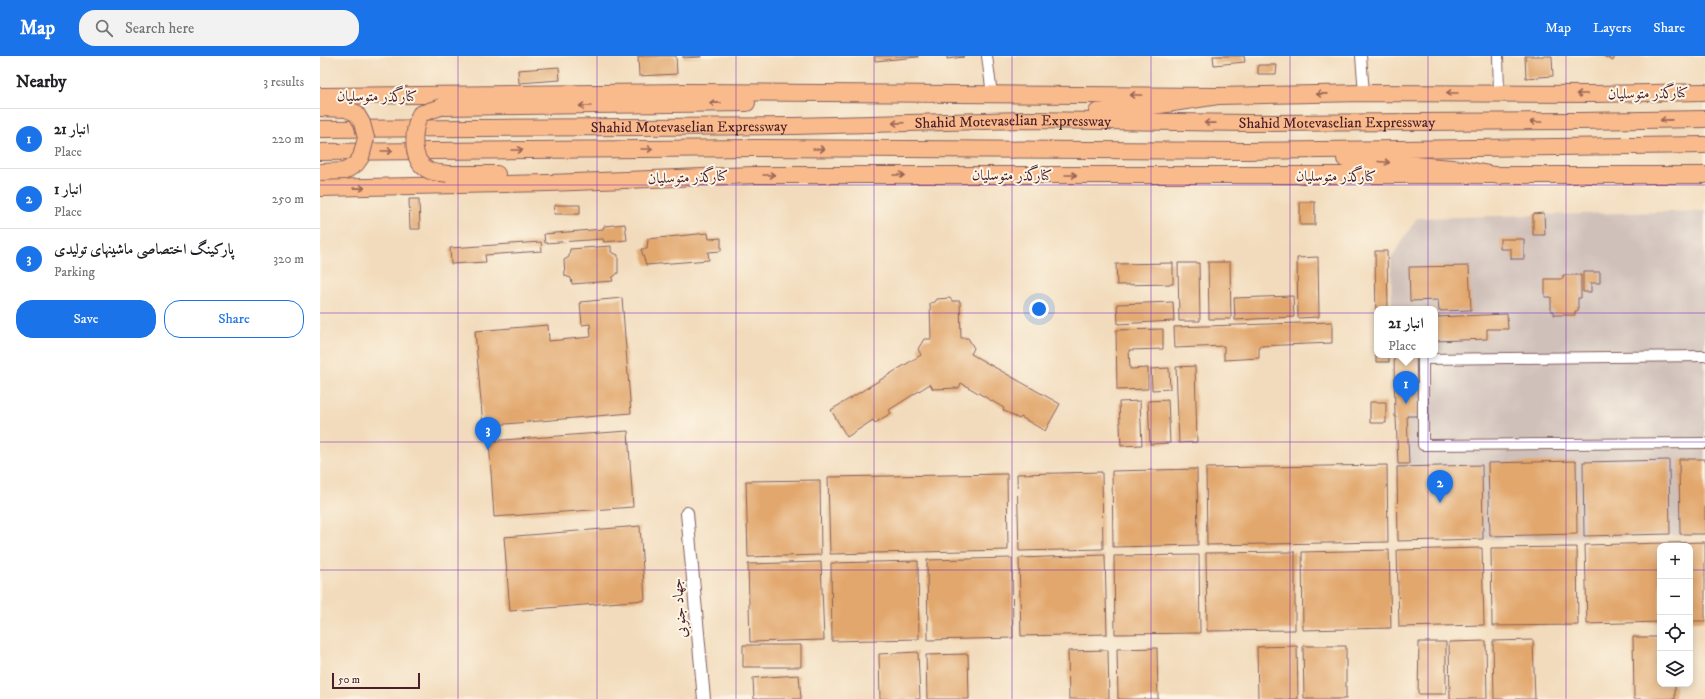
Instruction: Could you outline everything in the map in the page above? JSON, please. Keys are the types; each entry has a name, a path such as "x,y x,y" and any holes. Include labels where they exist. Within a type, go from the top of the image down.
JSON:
{"main road":[{"name":"کنارگذر متوسلیان","path":"320,96 689,92 1218,96 1364,93 1705,92"},
{"path":"738,175 644,172 448,174 430,171 421,165 417,156 414,138 416,123 420,114 441,107 612,106 817,101 880,93"},
{"path":"1027,120 1160,105 1218,96"},
{"path":"320,108 346,109 356,112 362,123 366,138 361,157 356,164 345,171 320,172"},
{"name":"Shahid Motevaselian Expressway","path":"320,130 794,126 1027,120 1258,123 1572,122 1705,119"},
{"name":"Shahid Motevaselian Expressway","path":"320,152 756,148 1248,151 1705,145"},
{"path":"1248,151 1463,169 1499,176"},
{"name":"کنارگذر متوسلیان","path":"320,188 517,184 738,175 1705,175"}],"street":[{"path":"987,56 992,94"},
{"path":"1361,56 1364,93"},
{"path":"1498,56 1500,93"},
{"path":"1438,358 1705,356"},
{"path":"1423,358 1423,445 1705,443"},
{"name":"جهاد جنوبی","path":"687,513 704,699"}],"shaded area":[{"path":"1705,211 1705,535 1398,541 1394,358 1438,358 1438,306 1392,306 1391,258 1417,218"}],"building":[{"path":"638,56 676,56 677,74 639,76"},
{"path":"683,56 701,56 701,57 683,58"},
{"path":"875,56 918,56 918,57 875,61"},
{"path":"947,56 963,56 964,57 947,59"},
{"path":"1213,56 1244,56 1245,62 1214,65"},
{"path":"1525,56 1552,56 1553,76 1526,78"},
{"path":"1604,56 1615,56 1613,61"},
{"path":"1258,65 1277,65 1276,74 1258,74"},
{"path":"559,67 560,80 519,83 518,70"},
{"path":"409,199 419,199 420,229 410,229"},
{"path":"1300,202 1315,202 1315,225 1300,225"},
{"path":"555,205 580,205 580,214 554,214"},
{"path":"1544,213 1545,235 1533,235 1533,214"},
{"path":"625,224 627,240 604,242 603,239 545,243 544,234 603,229 604,226"},
{"path":"708,233 709,239 721,238 721,251 708,252 709,260 646,265 641,249 647,249 648,239"},
{"path":"1500,239 1524,239 1524,259 1511,259 1511,249 1500,249"},
{"path":"541,242 542,251 485,255 486,262 451,264 450,248"},
{"path":"611,246 611,252 618,255 618,273 612,278 613,281 572,284 571,278 565,276 564,260 569,257 570,249"},
{"path":"1375,251 1387,251 1388,306 1376,306"},
{"path":"1318,257 1319,317 1298,318 1297,258"},
{"path":"1208,262 1230,262 1231,319 1209,319"},
{"path":"1173,263 1173,284 1117,285 1116,264"},
{"path":"1178,263 1199,263 1200,321 1179,321"},
{"path":"1469,266 1471,310 1439,311 1438,300 1410,301 1409,267"},
{"path":"1583,272 1600,272 1600,283 1591,283 1591,292 1583,292"},
{"path":"1563,275 1581,275 1581,298 1578,298 1578,311 1575,311 1575,315 1554,315 1554,311 1551,311 1551,297 1545,297 1545,279 1563,279"},
{"path":"1293,296 1294,317 1235,320 1234,298"},
{"path":"622,298 631,413 483,426 475,331 548,325 549,341 591,337 590,324 582,325 580,302"},
{"path":"950,298 952,301 960,301 961,338 968,338 974,348 971,354 1060,404 1045,431 1021,417 1019,419 1003,410 1004,408 961,383 959,388 933,389 930,384 889,410 891,413 875,423 873,420 847,437 831,410 921,355 918,349 924,339 931,339 930,303 935,302 937,299"},
{"path":"1173,302 1174,321 1118,324 1117,304"},
{"path":"1507,314 1508,329 1487,329 1487,339 1438,341 1438,317"},
{"path":"1332,322 1332,343 1259,346 1259,358 1224,360 1224,346 1175,348 1174,327"},
{"path":"1163,329 1163,349 1129,350 1130,369 1148,368 1148,389 1117,390 1116,330"},
{"path":"1376,358 1389,358 1389,362 1376,362"},
{"path":"1394,358 1416,358 1418,416 1407,416 1409,464 1398,464 1395,417"},
{"path":"1195,366 1197,442 1179,443 1176,367"},
{"path":"1169,368 1170,389 1152,390 1151,369"},
{"path":"1168,400 1170,443 1150,444 1148,401"},
{"path":"1140,401 1142,445 1121,446 1119,402"},
{"path":"1370,402 1386,402 1386,423 1370,423"},
{"path":"628,431 633,507 494,517 489,441"},
{"path":"1679,459 1705,459 1705,534 1680,534"},
{"path":"1669,460 1670,534 1584,536 1583,462"},
{"path":"1576,461 1577,534 1490,536 1488,463"},
{"path":"1387,465 1388,542 1207,545 1206,468"},
{"path":"1482,465 1483,539 1398,541 1397,467"},
{"path":"1197,469 1198,545 1113,547 1112,471"},
{"path":"1102,472 1103,549 1019,551 1017,474"},
{"path":"1007,474 1008,550 830,554 828,477"},
{"path":"820,480 821,555 748,557 746,481"},
{"path":"640,526 645,600 510,611 504,537"},
{"path":"1705,542 1705,621 1693,621 1693,543 1665,543"},
{"path":"1657,543 1657,622 1587,624 1585,545"},
{"path":"1577,547 1578,625 1492,626 1491,548"},
{"path":"1482,548 1484,625 1399,627 1397,550"},
{"path":"1389,550 1391,628 1303,630 1302,552"},
{"path":"1295,552 1295,630 1207,631 1206,553"},
{"path":"1105,555 1107,634 1021,636 1019,558"},
{"path":"1199,555 1200,633 1115,634 1114,556"},
{"path":"1012,558 1013,638 928,640 927,560"},
{"path":"918,561 919,639 832,641 831,563"},
{"path":"821,562 824,640 750,642 748,564"},
{"path":"1633,637 1657,637 1657,687 1675,687 1675,699 1634,699"},
{"path":"1533,640 1535,699 1494,699 1493,641"},
{"path":"1486,641 1487,699 1450,699 1449,642"},
{"path":"1419,642 1446,642 1446,694 1418,694"},
{"path":"743,645 801,645 801,667 743,667"},
{"path":"1297,646 1298,699 1258,699 1257,647"},
{"path":"1303,646 1346,646 1346,699 1304,699"},
{"path":"1157,648 1158,699 1118,699 1117,649"},
{"path":"1108,650 1109,699 1069,699 1068,651"},
{"path":"918,652 920,699 880,699 879,654"},
{"path":"968,654 969,699 927,699 926,655"},
{"path":"799,675 801,699 754,699 753,678"}],"place":[{"name":"انبار 21","path":"1406,404"},
{"name":"پارکینگ اختصاصی ماشینهای تولیدی","path":"488,450"},
{"name":"انبار 1","path":"1440,503"}]}
